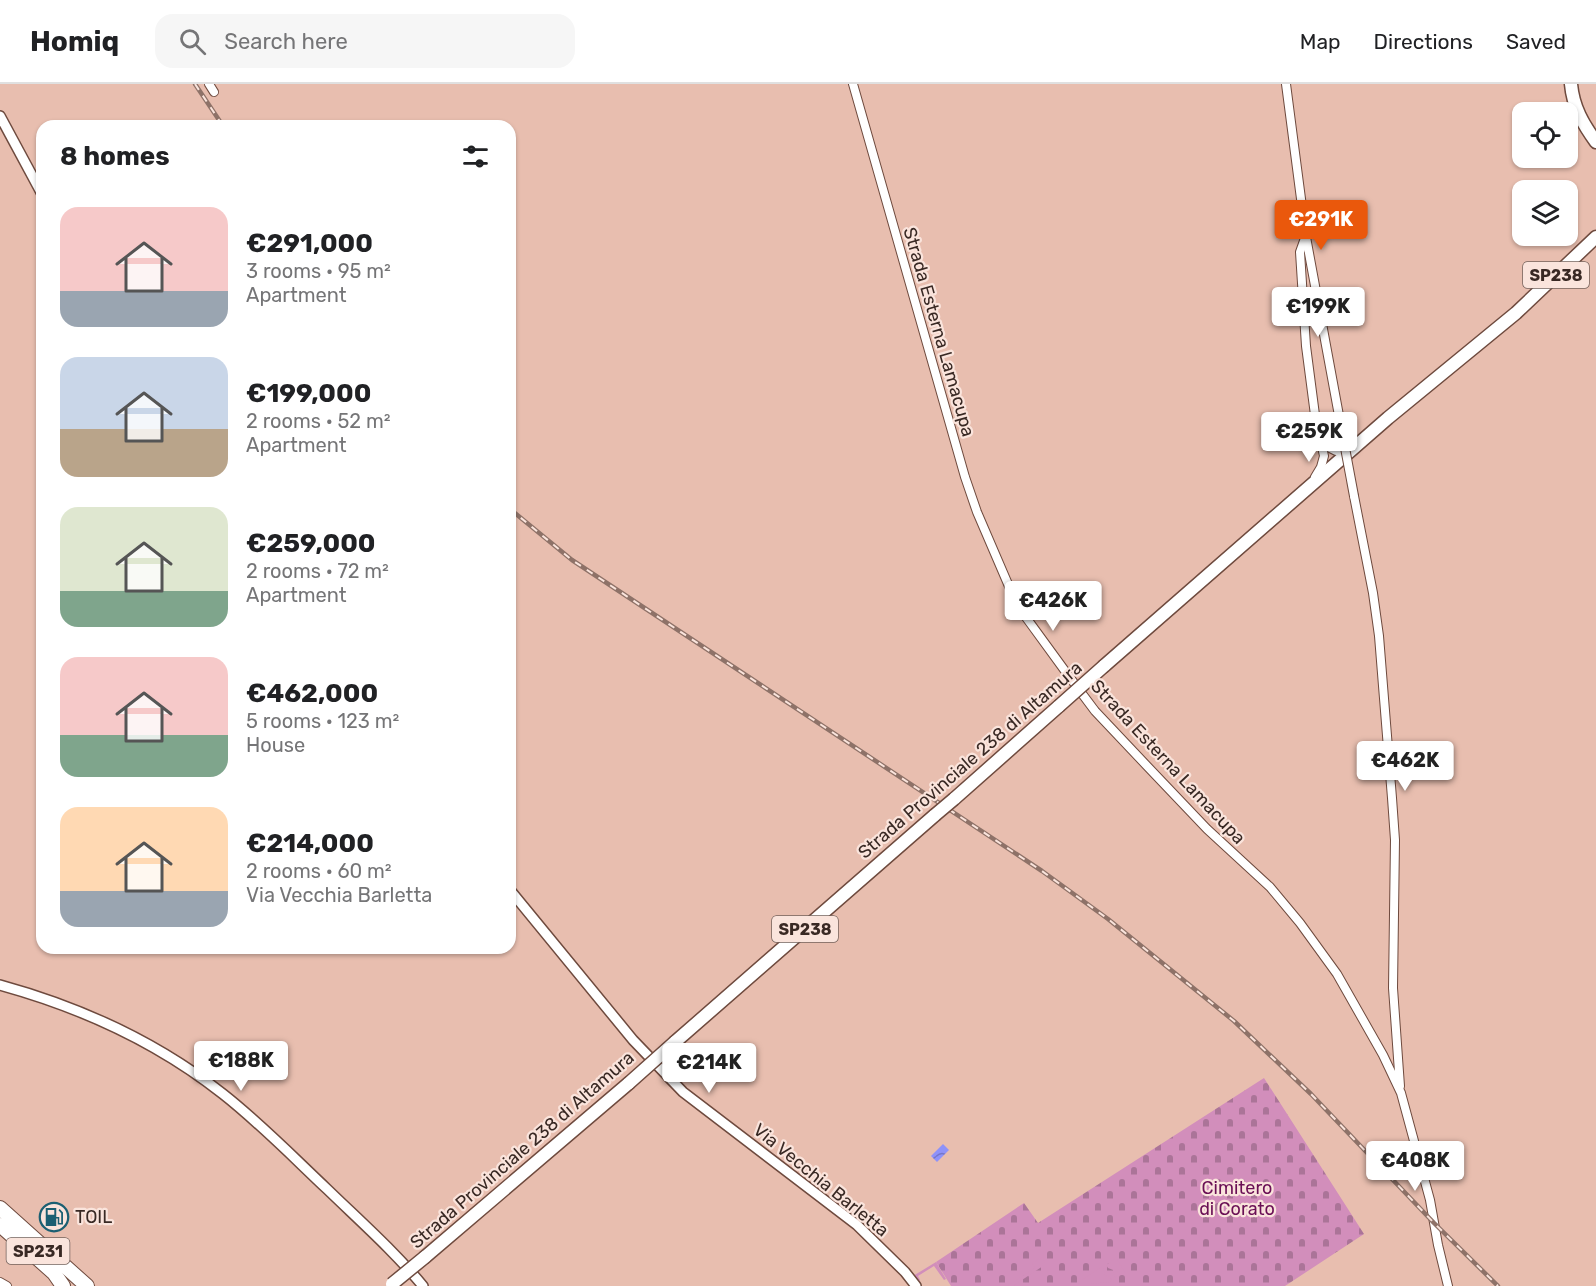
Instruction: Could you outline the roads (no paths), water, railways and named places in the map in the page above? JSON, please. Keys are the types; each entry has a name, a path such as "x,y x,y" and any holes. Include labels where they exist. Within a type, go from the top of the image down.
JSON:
{"highway":[{"name":"SP231","path":"0,1208 87,1286"},
{"name":"SP231","path":"0,1217 77,1286"},
{"path":"0,1225 54,1273 63,1286"}],"main road":[{"path":"1571,84 1575,107 1581,121 1596,142"},
{"name":"Strada Provinciale 238 di Altamura","path":"391,1285 629,1083 1388,418 1516,313 1596,237"}],"street":[{"path":"209,84 214,92"},
{"name":"Strada Esterna Lamacupa","path":"853,84 965,477 1004,579 1017,605 1095,711 1207,829 1270,887 1300,923 1337,975 1383,1055 1401,1093"},
{"path":"1286,84 1306,237 1370,574 1379,636 1395,840 1393,987 1401,1093 1430,1200 1448,1286"},
{"path":"0,116 36,183"},
{"path":"1306,237 1300,252 1306,346 1315,416 1324,456 1321,467 1307,491"},
{"path":"1321,437 1328,447 1336,452 1343,450 1368,427 1388,418"},
{"name":"Via Vecchia Barletta","path":"516,897 633,1040 683,1092 857,1225 906,1272 916,1286"},
{"path":"0,985 41,996 124,1032 158,1050 222,1093 267,1132 398,1257 423,1286"},
{"path":"0,1282 7,1286"}],"water":[{"path":"943,1144 949,1150 937,1162 931,1156"}],"railway":[{"path":"195,84 219,120"},
{"path":"516,514 572,560 1042,871 1108,919 1234,1021 1311,1094 1434,1223 1498,1286"}],"place":[{"name":"TOIL","path":"54,1217"}],"park label":[{"name":"Cimitero di Corato","path":"1237,1198"}]}
